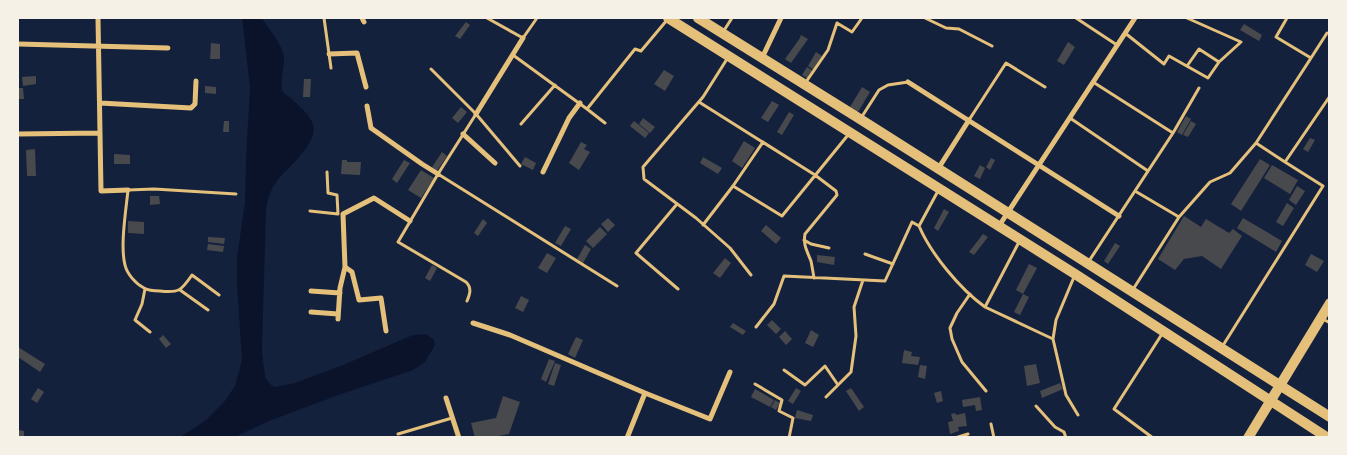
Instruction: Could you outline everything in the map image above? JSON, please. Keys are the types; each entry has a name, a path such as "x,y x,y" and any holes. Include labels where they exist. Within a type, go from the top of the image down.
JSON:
{"main road":[{"path":"669,18 1123,304 1328,438"},
{"path":"698,18 1330,417"},
{"path":"754,72 762,58"},
{"path":"1123,304 1132,291"},
{"path":"1248,438 1280,384 1325,320 1330,303"}],"street":[{"path":"98,18 101,191 128,190"},
{"path":"762,58 781,18"},
{"path":"999,226 1135,18"},
{"path":"476,114 523,38"},
{"path":"18,44 168,48"},
{"path":"329,54 357,53 366,87"},
{"path":"100,103 191,108 195,104 196,80"},
{"path":"908,82 1119,216"},
{"path":"543,172 569,118 580,103"},
{"path":"368,106 371,128 438,174"},
{"path":"938,169 969,120"},
{"path":"18,134 100,133"},
{"path":"463,134 495,163"},
{"path":"311,312 338,316 345,267 340,214 374,198 410,221"},
{"path":"345,267 352,272 359,300 381,298 386,331"},
{"path":"311,291 340,293"},
{"path":"473,323 510,335 645,393 710,418 730,372"},
{"path":"629,437 645,393"},
{"path":"446,398 459,438"}],"lane":[{"path":"324,18 331,68"},
{"path":"487,18 523,38 536,18"},
{"path":"587,108 634,49 641,51 669,18"},
{"path":"722,33 732,18"},
{"path":"804,85 828,50 837,23 852,32 862,18"},
{"path":"925,18 946,28 959,29 992,46"},
{"path":"1076,18 1117,45"},
{"path":"1125,34 1164,64 1170,56 1208,78 1219,62 1241,42 1187,18"},
{"path":"1287,18 1276,37 1311,58"},
{"path":"1132,291 1179,217 1210,182 1230,173 1256,143 1327,33"},
{"path":"1187,66 1199,49 1219,62"},
{"path":"513,55 605,123"},
{"path":"729,56 699,102 643,167 644,179 730,248 751,276"},
{"path":"969,120 1006,63 1044,87"},
{"path":"430,69 476,114 520,166"},
{"path":"860,119 879,90 888,84 908,82"},
{"path":"1093,82 1173,133"},
{"path":"521,124 555,85"},
{"path":"1088,264 1200,88"},
{"path":"1285,162 1330,96"},
{"path":"699,102 836,191 837,195 805,234 804,247 812,264 814,278"},
{"path":"467,301 470,290 468,285 398,242 476,114"},
{"path":"1070,118 1148,170"},
{"path":"733,186 782,216 850,132"},
{"path":"703,225 763,142"},
{"path":"1222,348 1322,186 1256,143"},
{"path":"310,211 340,214 337,195 328,193 327,172"},
{"path":"438,174 616,286"},
{"path":"219,295 192,275 183,288 171,292 145,289 132,278 127,272 125,264 124,239 128,190 154,189 236,194"},
{"path":"919,226 939,189"},
{"path":"1135,191 1179,217"},
{"path":"677,204 636,253 678,289"},
{"path":"756,327 774,304 784,276 885,280 912,222 919,226 924,238 944,266 985,307 1054,339"},
{"path":"985,307 1020,239"},
{"path":"804,240 811,244 829,248"},
{"path":"865,254 893,264"},
{"path":"1075,274 1056,320 1054,339 1066,395 1078,415"},
{"path":"826,397 851,372 856,336 854,307 863,280"},
{"path":"145,289 135,320 150,332"},
{"path":"180,290 208,310"},
{"path":"970,294 957,313 950,328 952,339 962,362 986,391"},
{"path":"1153,438 1114,409 1164,332"},
{"path":"784,370 806,385 825,366 838,385"},
{"path":"755,384 782,400 779,411 793,418 789,438"},
{"path":"1036,406 1055,427 1064,432 1066,438"},
{"path":"398,434 453,418"},
{"path":"991,424 994,438"},
{"path":"955,438 968,434"}],"water":[{"path":"242,18 262,18 275,37 284,57 283,92 306,113 314,129 308,146 275,184 266,209 262,351 265,377 275,387 295,383 413,335 426,334 434,340 435,345 425,362 413,370 269,421 235,437 180,437 205,421 224,402 235,386 242,360 237,258 245,202 250,87"}],"building":[{"path":"466,22 470,25 460,39 455,36"},
{"path":"1244,24 1262,35 1259,41 1240,30"},
{"path":"801,35 808,39 791,63 785,59"},
{"path":"1068,42 1075,47 1064,65 1057,61"},
{"path":"211,43 220,44 220,59 210,59"},
{"path":"816,52 822,56 814,70 808,66"},
{"path":"807,67 813,71 808,79 802,75"},
{"path":"664,70 674,76 665,91 654,84"},
{"path":"36,76 36,84 23,86 22,77"},
{"path":"304,79 311,79 310,97 303,97"},
{"path":"205,86 216,87 216,94 205,93"},
{"path":"862,87 870,92 858,112 850,107"},
{"path":"18,88 23,88 24,99 18,99"},
{"path":"772,101 779,105 768,122 761,118"},
{"path":"461,107 467,112 458,123 452,118"},
{"path":"789,112 794,115 782,135 777,132"},
{"path":"1186,116 1191,119 1182,135 1177,132"},
{"path":"643,118 655,127 650,133 639,124"},
{"path":"224,121 229,121 229,132 223,132"},
{"path":"634,121 649,133 645,138 630,126"},
{"path":"1191,121 1196,124 1188,137 1183,135"},
{"path":"1310,138 1315,140 1308,152 1303,149"},
{"path":"744,141 755,148 742,168 732,161"},
{"path":"581,142 587,145 584,149 590,152 579,170 569,163"},
{"path":"35,149 36,176 27,176 26,150"},
{"path":"442,152 447,156 437,171 432,167"},
{"path":"114,154 130,155 130,164 114,164"},
{"path":"525,157 536,163 533,170 521,164"},
{"path":"703,157 722,168 718,174 700,163"},
{"path":"991,158 995,160 990,170 986,167"},
{"path":"1260,159 1270,165 1241,211 1231,204"},
{"path":"342,160 361,162 360,175 341,174"},
{"path":"404,160 410,163 397,183 392,179"},
{"path":"980,165 985,168 980,179 974,176"},
{"path":"1272,165 1298,180 1290,194 1264,178"},
{"path":"421,170 434,178 421,198 408,190"},
{"path":"1297,186 1305,191 1296,205 1289,200"},
{"path":"150,196 159,196 160,204 150,205"},
{"path":"1287,203 1294,208 1283,226 1276,222"},
{"path":"944,209 949,212 938,231 934,228"},
{"path":"1184,216 1201,227 1206,219 1229,233 1233,229 1242,236 1221,269 1202,256 1184,259 1175,270 1158,259"},
{"path":"608,218 615,225 608,232 601,224"},
{"path":"1243,218 1282,241 1276,252 1237,228"},
{"path":"483,219 487,223 478,236 474,233"},
{"path":"128,221 144,222 144,234 128,233"},
{"path":"766,225 781,238 776,244 761,231"},
{"path":"565,226 571,229 561,246 555,243"},
{"path":"600,227 607,234 593,248 586,241"},
{"path":"983,234 988,237 974,255 969,252"},
{"path":"208,237 225,238 224,244 208,242"},
{"path":"1115,243 1120,246 1108,264 1104,261"},
{"path":"208,244 224,246 223,252 207,250"},
{"path":"585,245 591,249 583,263 577,259"},
{"path":"547,253 556,258 547,273 538,268"},
{"path":"1311,254 1324,261 1317,272 1305,265"},
{"path":"817,255 835,257 834,265 817,262"},
{"path":"725,258 731,263 720,278 713,273"},
{"path":"1029,264 1037,268 1023,294 1016,290"},
{"path":"432,265 437,268 430,281 425,278"},
{"path":"1023,294 1029,297 1020,315 1014,312"},
{"path":"521,296 529,300 523,312 515,308"},
{"path":"772,320 781,329 776,334 767,325"},
{"path":"733,323 746,331 743,335 730,327"},
{"path":"811,330 819,335 813,347 805,343"},
{"path":"785,331 792,339 786,345 779,337"},
{"path":"163,335 171,344 166,348 159,339"},
{"path":"576,337 583,340 575,358 568,354"},
{"path":"18,347 45,364 40,372 18,357"},
{"path":"904,350 912,352 911,356 920,357 918,365 902,363"},
{"path":"549,359 555,361 546,382 541,379"},
{"path":"555,363 561,365 554,386 548,384"},
{"path":"1036,364 1040,383 1027,386 1024,366"},
{"path":"920,365 927,366 925,379 918,377"},
{"path":"1060,383 1063,389 1042,398 1040,391"},
{"path":"38,388 44,392 37,403 31,399"},
{"path":"796,388 801,391 793,404 788,401"},
{"path":"851,388 864,407 859,411 846,391"},
{"path":"755,389 774,400 770,407 751,397"},
{"path":"941,391 943,401 937,403 934,393"},
{"path":"503,396 520,402 509,434 488,438 475,438 471,423 496,418"},
{"path":"980,397 982,410 976,411 975,405 963,407 962,400"},
{"path":"775,400 780,403 776,410 771,407"},
{"path":"797,410 813,415 811,421 795,418"},
{"path":"955,413 956,415 965,413 967,426 958,427 959,431 950,434 948,422 953,421 951,414"},
{"path":"18,430 24,431 24,438 18,438"}]}
